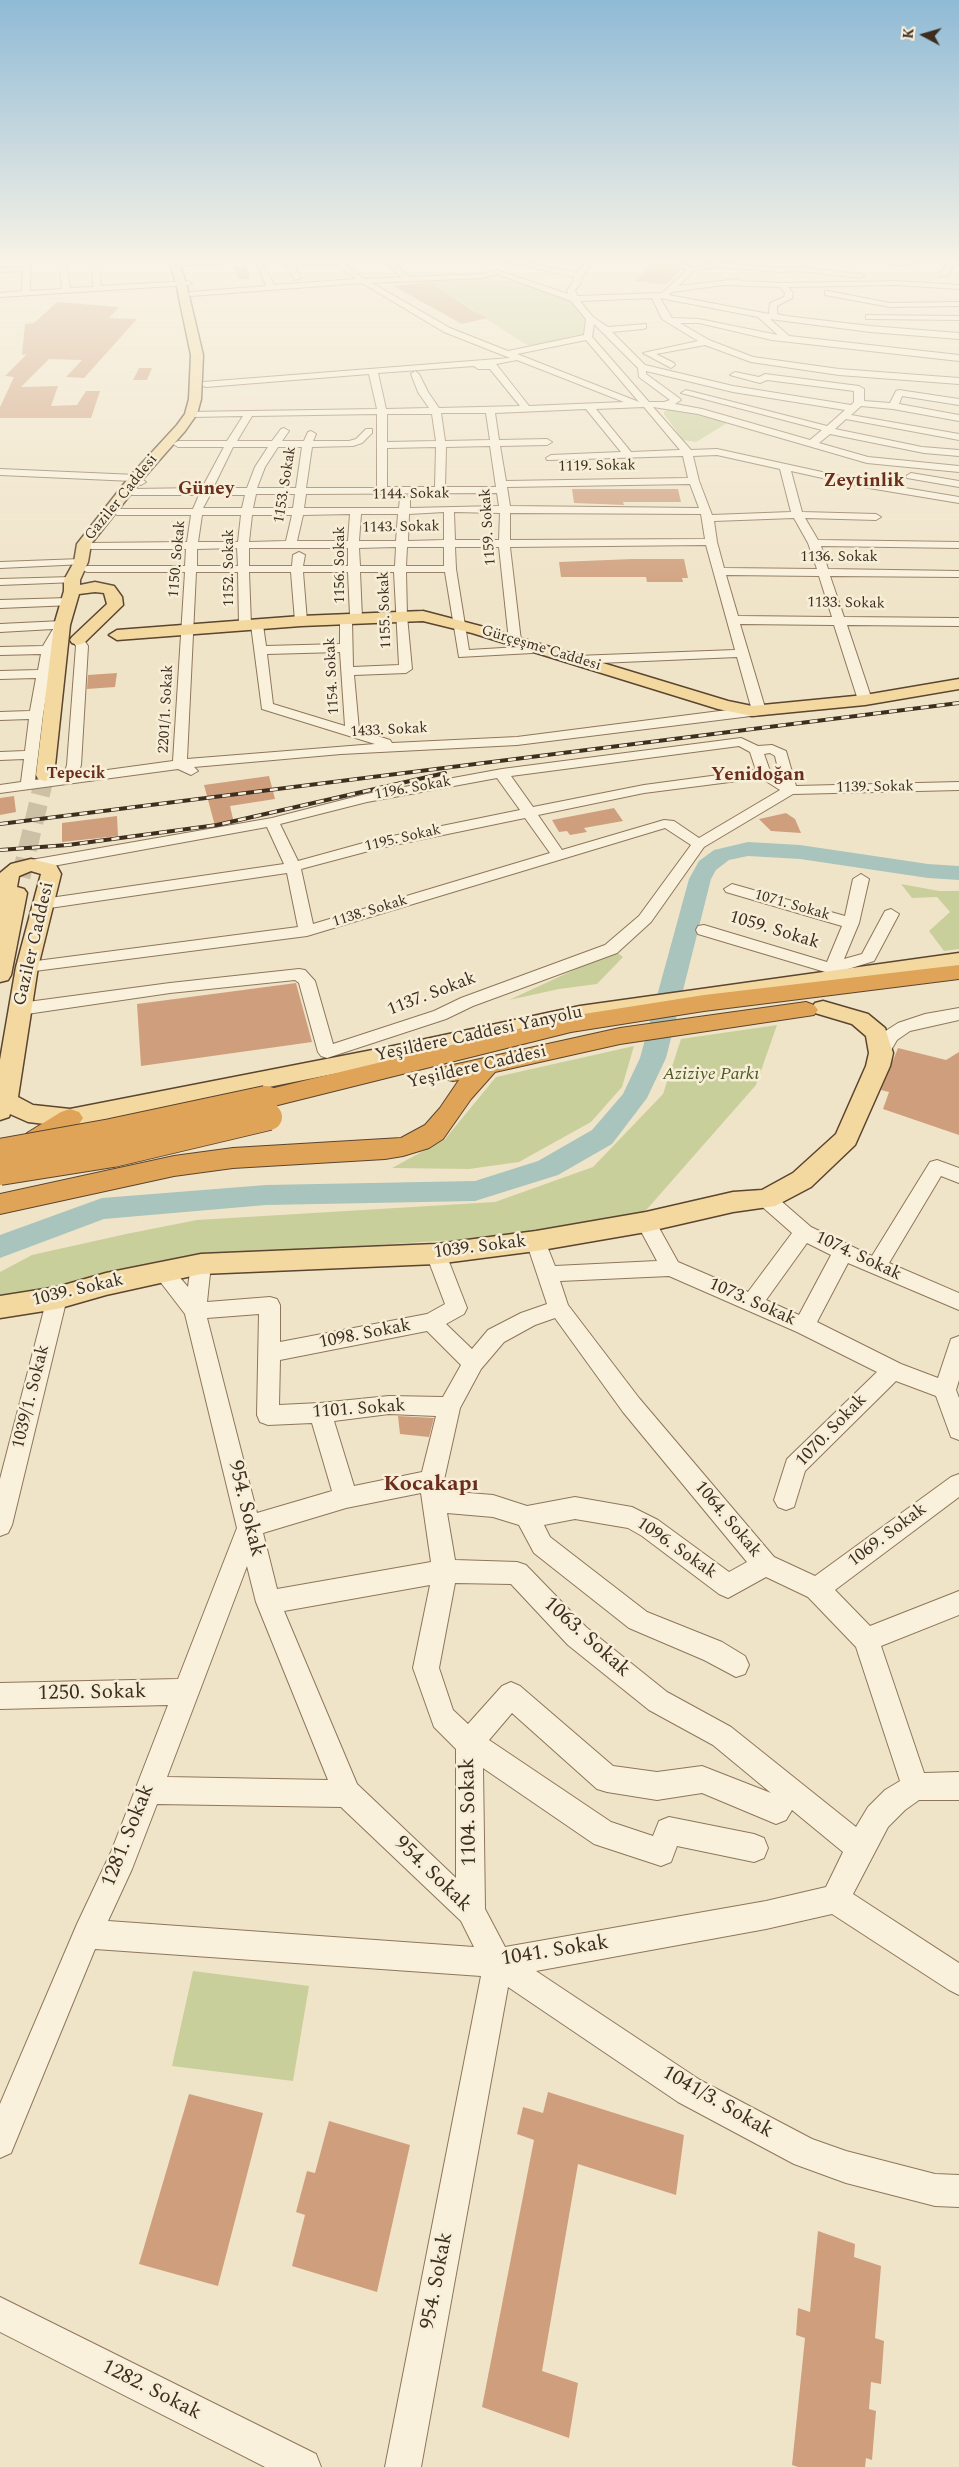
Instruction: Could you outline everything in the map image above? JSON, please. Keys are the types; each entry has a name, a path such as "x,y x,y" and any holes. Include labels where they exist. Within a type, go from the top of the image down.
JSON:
{"highway":[{"name":"Yeşildere Caddesi","path":"0,1172 113,1154 268,1108 571,1024 642,1008 708,998 909,979 959,972"},
{"name":"Yeşildere Caddesi","path":"0,1152 111,1132 268,1108 620,1036 959,990"},
{"path":"0,1204 162,1168 233,1158 403,1147 420,1141 434,1132 449,1114 462,1093 488,1064"},
{"path":"70,1118 36,1140 30,1161 34,1170 45,1178 81,1186"}],"main road":[{"name":"Gaziler Caddesi","path":"202,377 202,383"},
{"name":"Gaziler Caddesi","path":"55,777 78,640 78,596 84,566 91,546 117,512 136,482 178,444 195,414 196,399 203,377"},
{"name":"Gaziler Caddesi","path":"84,566 84,544 195,414"},
{"path":"111,477 136,482"},
{"path":"78,596 108,589 114,597 117,636"},
{"name":"Gaziler Caddesi","path":"55,777 62,625 78,596"},
{"path":"78,640 115,605"},
{"name":"Gürçeşme Caddesi","path":"78,640 301,621 423,616 458,624 724,705 756,711 865,700 959,684"},
{"name":"Gaziler Caddesi","path":"0,911 10,873 18,868 35,872"},
{"name":"Gaziler Caddesi","path":"3,1106 27,967 43,904 35,872"},
{"name":"Gaziler Caddesi","path":"0,975 35,872"},
{"name":"Gaziler Caddesi","path":"0,1063 35,872"},
{"path":"708,998 887,969 959,960"},
{"name":"Yeşildere Caddesi Yanyolu","path":"3,1106 28,1113 70,1118 402,1052 580,1013 642,1008"},
{"path":"823,1008 860,1019 883,1041"},
{"name":"1039. Sokak","path":"0,1307 57,1298 162,1271 201,1264 436,1254 536,1241 646,1222 733,1202 766,1199 802,1180 846,1139 872,1083 883,1041"}],"street":[{"path":"202,383 284,377"},
{"path":"202,383 293,377"},
{"path":"374,377 382,412 380,431 383,445 382,490"},
{"path":"416,377 423,392 436,410 441,444 440,490"},
{"path":"503,377 527,409"},
{"path":"568,377 639,404"},
{"path":"618,377 639,404 687,452 694,481 707,515 712,542 743,653 756,711"},
{"path":"645,377 676,400"},
{"path":"683,377 714,384 729,391 834,417 959,437"},
{"path":"714,384 727,377"},
{"path":"738,377 760,380 783,389 857,404"},
{"path":"760,380 765,377"},
{"path":"766,377 860,389 857,404 834,417 828,430 812,444"},
{"path":"818,383 824,377"},
{"path":"910,377 959,381"},
{"path":"666,405 686,393 698,381"},
{"path":"717,401 729,391 805,402 893,406 959,418"},
{"path":"686,393 828,430 925,450 959,453"},
{"path":"893,406 899,393 959,402"},
{"path":"195,414 527,409 542,413 589,407 639,404 666,405 699,411 812,444 858,462 959,484"},
{"path":"589,407 630,456"},
{"name":"1159. Sokak","path":"490,410 505,510 504,542 515,641"},
{"name":"1150. Sokak","path":"188,630 190,569 198,511 230,444 249,414"},
{"name":"1152. Sokak","path":"298,431 277,444 260,467 251,491 243,545 251,625 260,650 267,706 352,732"},
{"name":"1153. Sokak","path":"298,431 307,444 298,511 296,544 301,621"},
{"path":"350,431 380,431"},
{"path":"178,444 350,444 359,441 369,431"},
{"path":"919,465 932,434"},
{"path":"383,445 494,443 546,438 554,470 630,456 717,452 863,484 958,502"},
{"path":"858,462 959,469"},
{"path":"858,462 863,484 898,574"},
{"path":"785,467 797,515 814,543 865,700"},
{"name":"1119. Sokak","path":"26,473 116,480 206,491 440,490 501,487 554,470 694,481"},
{"path":"0,472 111,477"},
{"name":"1155. Sokak","path":"346,671 406,669 401,616 400,569 406,490"},
{"path":"449,509 450,569 462,654 539,649"},
{"name":"1144. Sokak","path":"117,512 404,511 449,509 590,515 797,515 878,521"},
{"name":"1156. Sokak","path":"351,618 355,570 353,544 356,511"},
{"path":"814,543 878,521 959,545"},
{"name":"1143. Sokak","path":"91,546 449,543 504,542 554,538 712,542"},
{"path":"0,564 190,569 450,569"},
{"name":"1136. Sokak","path":"720,571 824,574 959,574"},
{"path":"0,582 78,596"},
{"path":"0,604 78,596"},
{"name":"1154. Sokak","path":"351,618 346,671 352,732"},
{"name":"1133. Sokak","path":"733,620 959,622"},
{"path":"0,628 62,625"},
{"path":"28,783 30,755 47,650 54,635 62,625"},
{"name":"2201/1. Sokak","path":"188,630 180,764 190,771 203,774"},
{"path":"55,777 70,777 74,765 82,646 78,640"},
{"path":"260,650 347,648"},
{"path":"0,651 47,650"},
{"path":"576,660 743,653"},
{"path":"0,675 43,674"},
{"name":"1433. Sokak","path":"0,789 55,777 94,775 180,764 341,750 517,741 756,711"},
{"path":"0,716 36,715"},
{"path":"352,732 399,747"},
{"name":"1196. Sokak","path":"35,872 71,857 158,844 272,822 366,798 502,773 741,742 756,750 772,749 781,754 790,790"},
{"path":"756,750 764,773 790,790"},
{"path":"0,756 30,755"},
{"path":"74,765 75,770 80,774 94,775"},
{"path":"502,773 559,856"},
{"name":"1195. Sokak","path":"43,904 293,867 378,844 644,789 764,773"},
{"name":"1139. Sokak","path":"790,790 959,786"},
{"name":"1137. Sokak","path":"20,1009 170,988 299,974 307,981 326,1052 440,1015 467,1002 611,949 645,920 699,844 790,790"},
{"path":"272,822 293,867 307,931"},
{"name":"1138. Sokak","path":"27,967 307,931 664,824 669,824 699,844"},
{"path":"832,969 851,923 861,879"},
{"name":"1071. Sokak","path":"732,889 851,923"},
{"path":"832,969 868,957 891,914"},
{"name":"1059. Sokak","path":"704,930 832,969"},
{"path":"868,957 887,969"},
{"path":"883,1041 904,1027 925,1020 959,1014"},
{"path":"876,1266 938,1167 959,1176"},
{"name":"1074. Sokak","path":"766,1199 804,1232 843,1252 959,1302"},
{"path":"646,1222 671,1268"},
{"path":"752,1303 804,1232"},
{"name":"1064. Sokak","path":"536,1241 559,1308 631,1405 765,1565 818,1589 866,1640 914,1787"},
{"path":"804,1326 843,1252"},
{"name":"1098. Sokak","path":"271,1353 431,1322 457,1308 436,1254"},
{"path":"195,1311 201,1264"},
{"name":"1073. Sokak","path":"547,1274 671,1268 804,1326 893,1370 945,1390"},
{"path":"162,1271 195,1311"},
{"name":"1039/1. Sokak","path":"0,1525 57,1298"},
{"path":"195,1311 270,1305 271,1353"},
{"name":"1104. Sokak","path":"471,1911 469,1743 443,1718 426,1668 445,1571 432,1490 450,1407 473,1363 496,1336 528,1318 559,1308"},
{"name":"954. Sokak","path":"195,1311 268,1602 347,1794 471,1911 498,1963 403,2467"},
{"path":"431,1322 473,1363"},
{"path":"959,1345 945,1390 959,1430"},
{"name":"1101. Sokak","path":"271,1353 268,1415 320,1413 390,1404 450,1407"},
{"name":"1070. Sokak","path":"786,1500 795,1466 893,1370"},
{"path":"320,1413 346,1498"},
{"name":"1069. Sokak","path":"818,1589 959,1484"},
{"name":"1096. Sokak","path":"250,1526 346,1498 432,1490 527,1517 576,1508 632,1518 650,1528 728,1586 765,1565"},
{"path":"527,1517 542,1544 638,1620 713,1652 736,1665"},
{"name":"1281. Sokak","path":"0,2142 87,1934 122,1859 250,1526"},
{"name":"1063. Sokak","path":"268,1602 445,1571 517,1573 577,1636 658,1701 722,1736 790,1789 860,1848"},
{"path":"866,1640 959,1603"},
{"name":"1250. Sokak","path":"0,1696 185,1692"},
{"path":"754,1848 668,1832 662,1852 604,1834 469,1743 511,1696 607,1779 657,1786 702,1779 776,1810 790,1789"},
{"path":"959,1786 914,1787 895,1800 878,1817 860,1848 835,1899 959,1980"},
{"path":"148,1790 347,1794"},
{"name":"1041. Sokak","path":"87,1934 498,1963 766,1915 835,1899"},
{"name":"1041/3. Sokak","path":"498,1963 689,2091 805,2153 846,2167 935,2190 959,2191"},
{"name":"1282. Sokak","path":"0,2314 302,2467"}],"green space":[{"path":"678,407 732,420 696,442 683,440 664,414 664,411"},
{"path":"901,884 939,891 959,891 959,949 944,951 929,931 950,912 937,897 912,898"},
{"path":"615,951 623,957 597,984 559,989 509,1000"},
{"name":"Aziziye Parkı","path":"777,1025 756,1085 641,1216 500,1237 239,1254 0,1300 0,1272 32,1255 126,1234 197,1220 495,1202 593,1167 663,1094 681,1039"},
{"path":"634,1046 622,1087 591,1122 519,1162 469,1169 392,1168 445,1139 496,1077"},
{"path":"193,1971 309,1986 293,2081 172,2066"}],"building":[{"path":"14,377 31,377 21,387 58,386 51,406 77,405 86,391 100,391 91,418 0,418 0,407"},
{"path":"134,377 148,377 147,380 133,380"},
{"path":"572,489 678,489 681,502 623,502 624,505 574,503"},
{"path":"684,559 688,578 682,578 683,582 647,582 646,577 561,577 559,562"},
{"path":"117,673 115,687 87,689 88,675"},
{"path":"269,776 275,799 230,806 234,823 215,826 204,785"},
{"path":"14,796 16,812 0,815 0,798"},
{"path":"614,808 623,821 584,828 587,832 570,835 567,831 559,832 552,820"},
{"path":"786,813 795,819 801,833 771,831 759,819"},
{"path":"117,816 118,836 62,842 62,823"},
{"path":"296,983 312,1042 141,1066 137,1004"},
{"path":"898,1048 946,1060 959,1052 959,1135 883,1109 889,1092 881,1090"},
{"path":"398,1416 434,1418 429,1437 400,1434"},
{"path":"548,2092 684,2135 676,2195 578,2164 542,2371 578,2383 569,2438 482,2407 534,2140 517,2134 523,2107 543,2113"},
{"path":"189,2094 263,2113 218,2286 139,2264"},
{"path":"329,2121 410,2145 377,2292 292,2266 305,2215 296,2212 307,2171 315,2173"},
{"path":"818,2231 855,2244 854,2257 881,2266 875,2338 884,2341 881,2384 871,2382 869,2409 876,2411 872,2460 866,2458 865,2467 798,2467 792,2465 805,2338 796,2335 798,2308 810,2312"}],"waterway":[{"path":"0,1247 102,1209 266,1195 475,1191 548,1168 602,1137 634,1098 653,1058 700,879 707,866 722,855 748,849 800,852 928,871 959,873"}],"tunnel":[{"path":"21,877 45,775"}],"railway":[{"path":"0,824 959,703"},
{"path":"0,850 68,845 217,825 445,773"}],"district":[{"name":"Zeytinlik","path":"864,482"},
{"name":"Güney","path":"206,490"},
{"name":"Tepecik","path":"76,775"},
{"name":"Yenidoğan","path":"758,776"},
{"name":"Kocakapı","path":"431,1486"}]}
